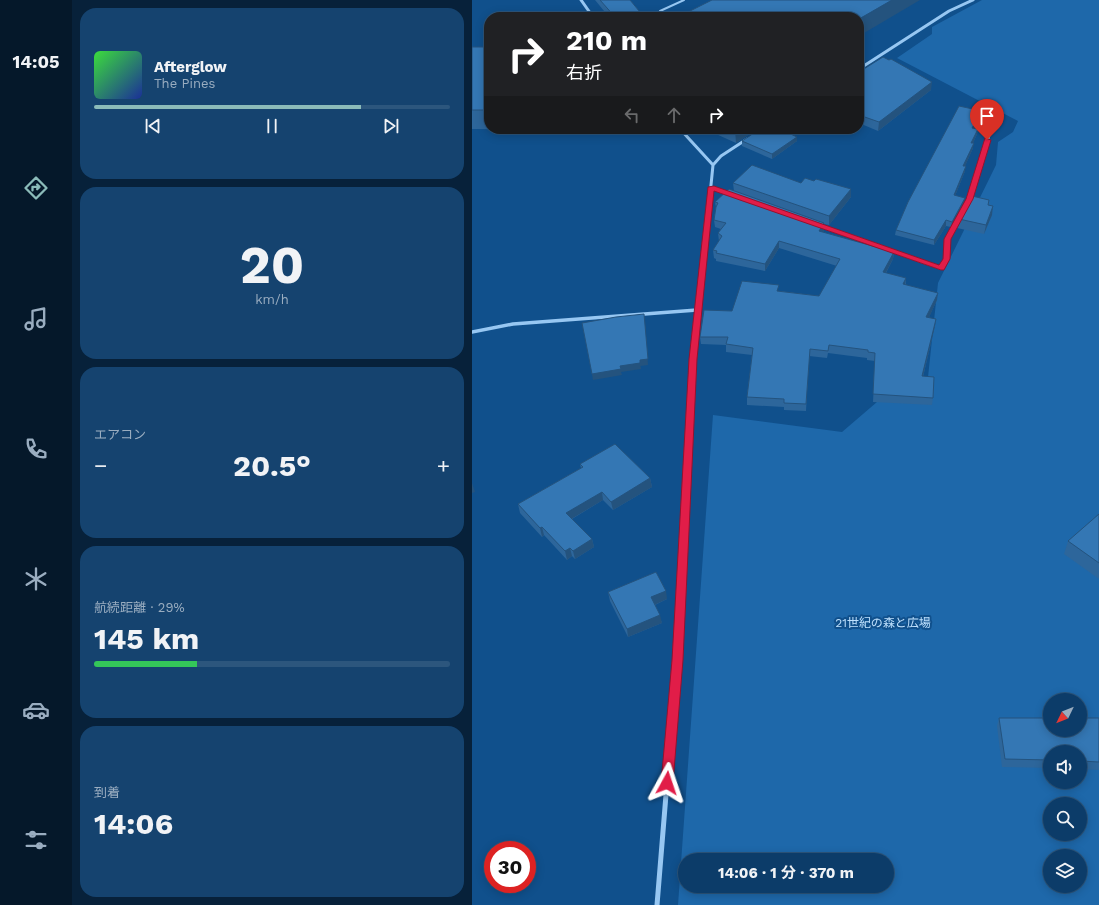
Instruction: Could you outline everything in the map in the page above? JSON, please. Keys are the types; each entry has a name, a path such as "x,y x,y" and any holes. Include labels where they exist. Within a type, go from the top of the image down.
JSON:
{"street":[{"path":"581,0 590,12"},
{"path":"864,66 949,11 973,0"},
{"path":"815,224 941,268 946,259 948,239 970,199 992,125"},
{"path":"685,134 713,165"},
{"path":"657,905 677,660 692,375 697,310 704,264 713,165 721,156 750,137"},
{"path":"711,187 733,195"},
{"path":"472,332 520,324 697,310"}],"lane":[{"path":"660,12 684,0"}],"green space":[{"name":"21世紀の森と広場","path":"982,0 1099,0 1099,905 678,905 679,893 894,893 894,853 682,853 713,415 842,432 877,402 926,396 938,283 996,165 998,142 1013,132 1018,121 897,58 932,34 932,27"}],"building":[{"path":"600,0 630,0 640,12 611,12"},
{"path":"712,0 892,0 864,16 864,12 688,12"},
{"path":"472,47 484,47 484,110 472,110"},
{"path":"883,57 889,60 891,59 932,82 879,122 864,117 864,69"},
{"path":"959,106 982,111 972,128 978,129 971,143 974,143 963,166 966,166 954,195 965,198 952,222 946,220 934,240 896,230 908,202"},
{"path":"752,134 791,134 797,137 772,154 742,141"},
{"path":"752,165 801,183 805,178 814,181 816,179 851,189 829,216 733,183"},
{"path":"729,189 824,223 819,231 894,252 883,272 906,278 903,284 938,293 926,317 936,319 922,376 934,377 933,398 873,394 875,353 868,352 868,350 829,345 828,351 810,349 806,404 784,403 784,399 747,397 753,348 726,344 728,337 700,337 704,310 732,311 742,281 779,285 777,291 819,296 840,259 779,241 765,264 716,253 717,251 713,250 722,236 718,233 726,223 714,220 718,203 715,202"},
{"path":"972,196 989,200 988,205 993,206 986,225 959,219"},
{"path":"644,314 648,359 640,360 640,363 620,366 621,369 592,374 582,323"},
{"path":"615,444 650,478 611,502 602,492 566,513 592,539 573,551 570,548 565,551 542,527 540,528 518,504 583,467 580,464"},
{"path":"1099,514 1099,563 1068,541"},
{"path":"656,572 666,591 651,597 660,615 627,629 608,592"},
{"path":"999,718 1043,718 1043,737 1087,737 1087,718 1099,718 1099,762 1087,761 1087,745 1043,745 1043,760 1005,759"}],"route":[{"path":"667,783 677,660 693,359 711,187 941,268 946,259 948,239 970,199 987,140"}]}
